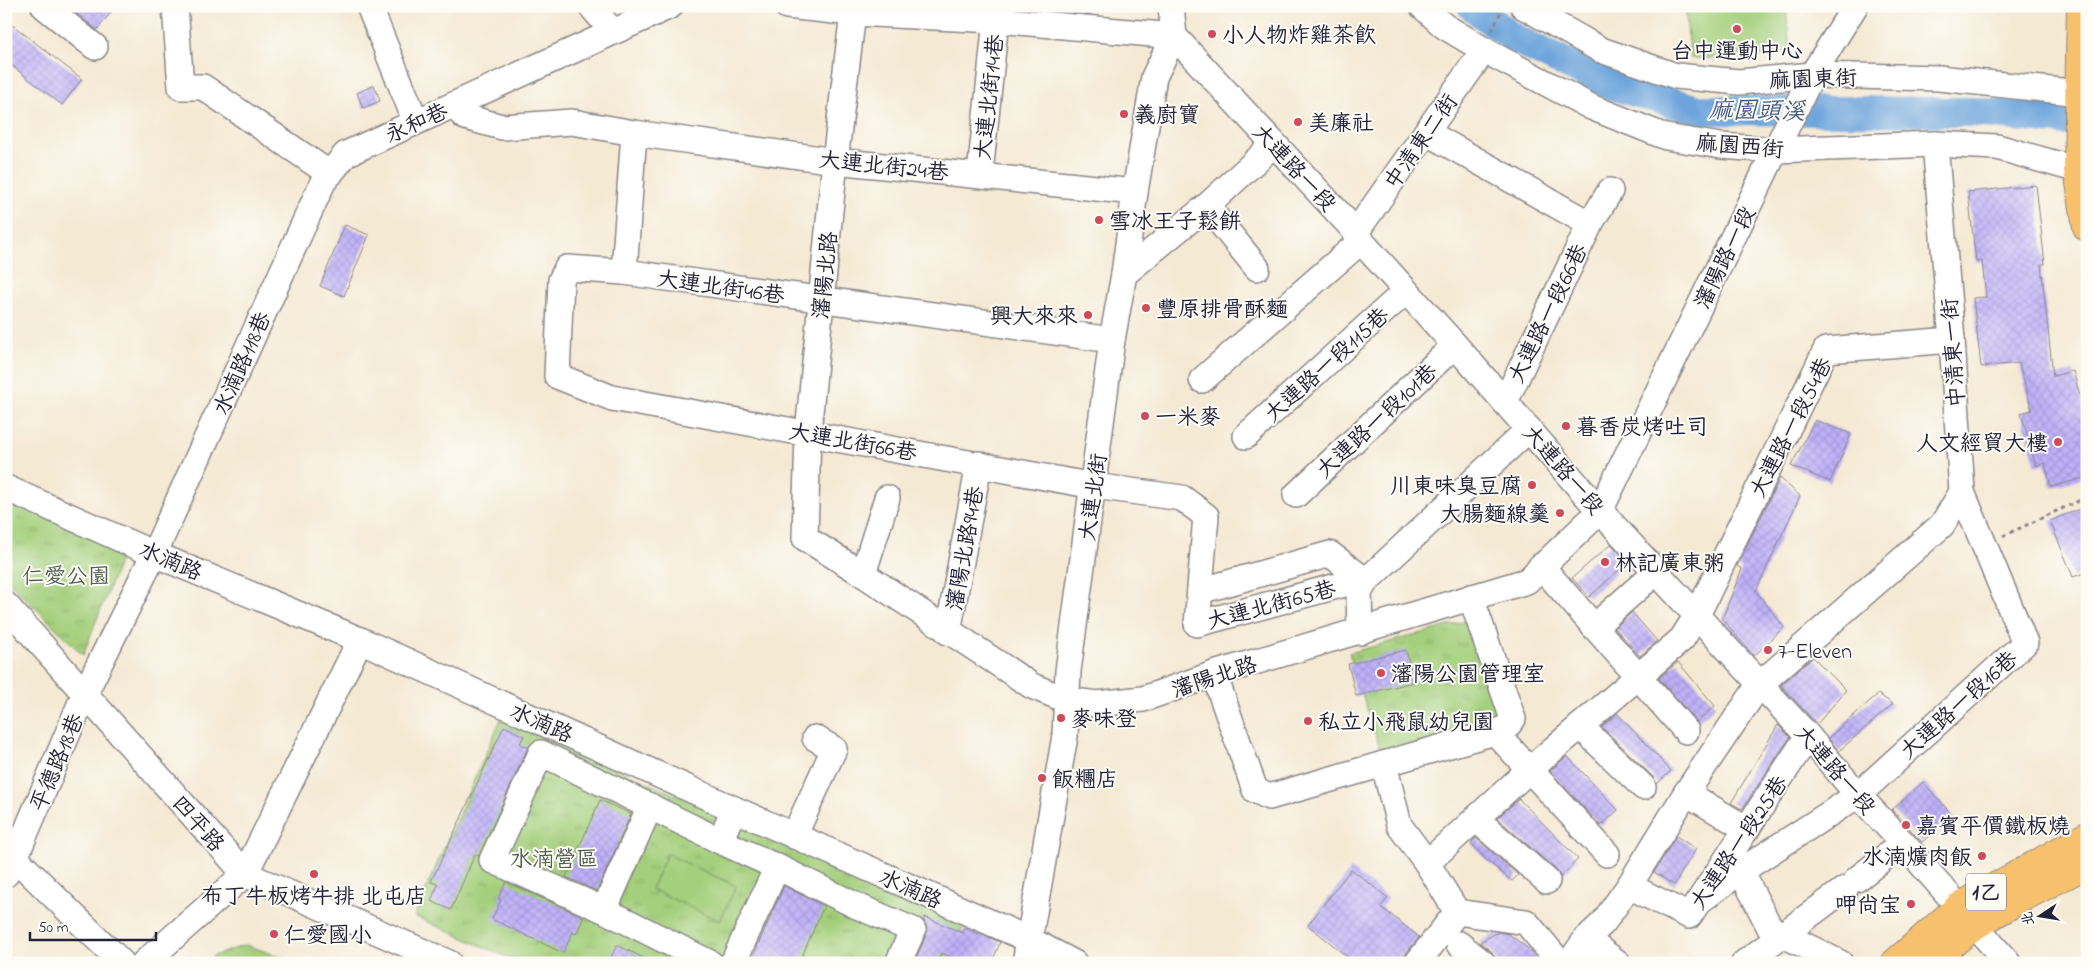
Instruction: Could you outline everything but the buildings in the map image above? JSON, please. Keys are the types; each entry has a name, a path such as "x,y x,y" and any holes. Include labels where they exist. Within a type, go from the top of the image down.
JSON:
{"main road":[{"path":"2081,6 2083,167 2087,228"},
{"name":"1乙","path":"1895,963 2087,836"},
{"name":"1乙","path":"1928,963 1966,917 2027,894 2087,864"}],"street":[{"path":"44,6 95,47"},
{"path":"175,6 181,87 203,87 330,174"},
{"path":"369,6 416,122"},
{"path":"591,6 613,32"},
{"name":"永和巷","path":"330,174 346,154 670,6"},
{"path":"787,6 853,13 996,20 1174,36 1171,6"},
{"name":"麻園西街","path":"1422,6 1444,26 1484,50 1591,106 1666,137 1721,146 1780,142 1997,146 2083,167"},
{"name":"麻園東街","path":"1523,6 1601,50 1676,76 1807,86 1939,78 2083,95"},
{"name":"瀋陽路一段","path":"1600,511 1807,86 1855,6"},
{"name":"瀋陽北路","path":"853,13 835,161 808,433 805,538 863,574 1032,686 1066,700 1097,704 1144,699 1214,674 1527,581 1588,525 1600,511"},
{"name":"大連北街14巷","path":"980,174 996,20"},
{"name":"大連路一段","path":"1174,36 1358,236 1600,511 1808,736 2008,963"},
{"name":"大連北街","path":"1028,951 1065,736 1068,671 1112,340 1124,274 1135,192 1154,77 1174,36"},
{"name":"中清東二街","path":"1202,380 1358,236 1426,132 1484,50"},
{"name":"大連北街24巷","path":"454,106 465,116 502,128 572,122 634,134 835,161 980,174 1135,192"},
{"name":"大連路一段66巷","path":"1426,132 1590,224"},
{"path":"624,272 634,134"},
{"path":"1124,274 1207,206 1274,144"},
{"name":"中清東一街","path":"1935,144 1952,340 1962,492"},
{"name":"水湳路118巷","path":"85,693 154,554 323,182 330,174"},
{"name":"大連路一段66巷","path":"1505,402 1590,224 1610,191"},
{"path":"1207,206 1257,268"},
{"name":"大連北街46巷","path":"567,268 624,272 1112,340"},
{"name":"大連北街66巷","path":"567,268 560,280 557,376 612,398 1094,486"},
{"name":"大連路一段115巷","path":"1246,436 1406,291"},
{"name":"大連路一段54巷","path":"1697,615 1826,350 1952,340"},
{"name":"大連路一段101巷","path":"1296,495 1455,345"},
{"path":"1360,632 1359,592 1364,580 1529,429"},
{"name":"瀋陽北路94巷","path":"948,632 979,464"},
{"name":"大連北街65巷","path":"1094,486 1182,498 1206,516 1197,624 1364,580"},
{"name":"水湳路","path":"6,488 154,554 360,640 794,836 1028,951 1074,963"},
{"path":"1569,963 1586,939 1603,923 1629,886 1686,793 1759,685 1942,525 1962,492"},
{"name":"大連路一段16巷","path":"1858,795 2025,643 1962,492"},
{"path":"863,574 887,498"},
{"path":"1200,591 1330,554 1364,580"},
{"path":"1542,566 1686,731"},
{"path":"1594,627 1657,571"},
{"path":"1214,674 1255,790 1269,797 1495,732 1505,729 1513,719 1471,597"},
{"name":"四平路","path":"6,605 245,874 449,963"},
{"path":"1427,863 1529,770 1682,639 1697,615"},
{"path":"144,963 245,874 360,640"},
{"name":"平德路18巷","path":"85,693 11,866 122,963"},
{"path":"1580,726 1643,787"},
{"path":"1495,732 1607,854"},
{"name":"大連路一段25巷","path":"1629,886 1689,916 1808,736"},
{"path":"794,836 834,749 815,738"},
{"path":"710,963 604,910 492,860 541,753 720,841 857,906 913,930 898,963"},
{"path":"1384,764 1399,825 1427,863 1457,912"},
{"path":"1686,793 1747,829"},
{"path":"1698,902 1741,871 1858,795"},
{"path":"604,910 650,806"},
{"path":"720,841 734,809"},
{"path":"1476,819 1547,881"},
{"path":"1744,963 1903,843"},
{"path":"733,963 777,867"},
{"path":"1741,871 1770,928 1840,963"},
{"path":"1417,963 1457,912"},
{"path":"1457,912 1526,922 1560,963"},
{"path":"1586,939 1618,963"},
{"path":"1459,944 1484,963"}],"path":[{"path":"1484,50 1503,6"},
{"path":"1984,545 2087,497"}],"green space":[{"name":"台中運動中心","path":"1685,6 1786,6 1790,52 1741,59 1690,58"},
{"name":"仁愛公園","path":"6,498 123,552 83,655 6,579"},
{"path":"1470,620 1501,715 1495,724 1382,755 1349,653"},
{"name":"水湳營區","path":"501,719 966,921 947,963 520,963 414,916"},
{"path":"667,854 736,886 720,921 651,889"},
{"path":"246,945 299,963 264,963 258,960 248,963 210,963 213,956"}],"waterway":[{"name":"麻園頭溪","path":"1472,6 1513,38 1610,85 1698,110 1974,112 2067,121"}],"place":[{"name":"台中運動中心","path":"1737,29"},
{"name":"小人物炸雞茶飲","path":"1212,34"},
{"name":"義廚寶","path":"1124,114"},
{"name":"美廉社","path":"1298,122"},
{"name":"雪冰王子鬆餅","path":"1099,220"},
{"name":"豐原排骨酥麵","path":"1146,308"},
{"name":"興大來來","path":"1088,315"},
{"name":"一米麥","path":"1145,416"},
{"name":"暮香炭烤吐司","path":"1566,426"},
{"name":"人文經貿大樓","path":"2058,442"},
{"name":"川東味臭豆腐","path":"1532,485"},
{"name":"大腸麵線羹","path":"1560,513"},
{"name":"林記廣東粥","path":"1605,562"},
{"name":"7-Eleven","path":"1768,650"},
{"name":"瀋陽公園管理室","path":"1381,673"},
{"name":"麥味登","path":"1061,718"},
{"name":"私立小飛鼠幼兒園","path":"1308,721"},
{"name":"飯糰店","path":"1042,778"},
{"name":"嘉賓平價鐵板燒","path":"1906,825"},
{"name":"水湳爌肉飯","path":"1982,856"},
{"name":"布丁牛板烤牛排 北屯店","path":"314,874"},
{"name":"呷尚宝","path":"1911,904"},
{"name":"仁愛國小","path":"274,934"}]}
